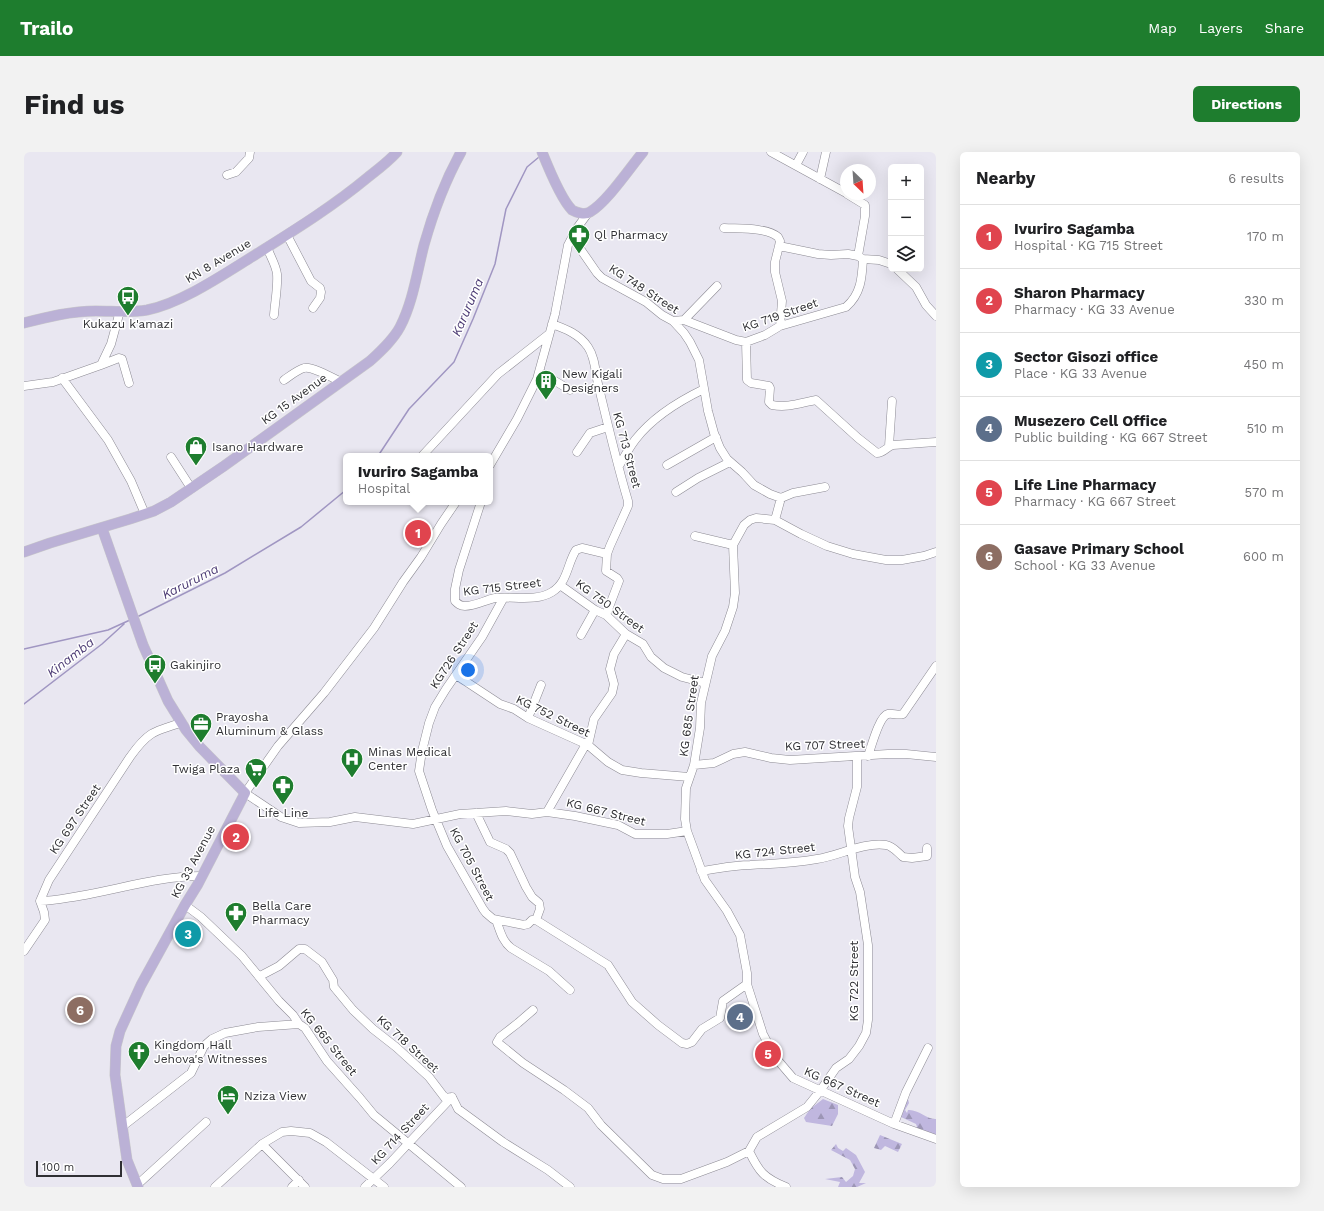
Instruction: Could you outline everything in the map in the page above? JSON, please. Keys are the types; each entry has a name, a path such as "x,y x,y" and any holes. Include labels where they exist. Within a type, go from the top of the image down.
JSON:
{"main road":[{"name":"KN 8 Avenue","path":"24,323 65,314 94,311 147,310 165,305 189,294 223,275 324,211 397,152"},
{"name":"KG 15 Avenue","path":"24,552 154,511 170,502 341,382 381,351 400,327 408,307 431,223 440,198 461,152"},
{"path":"542,152 566,202 572,210 577,213 588,213 606,198 643,152"},
{"path":"102,528 143,645 162,690 181,723 200,747 245,793"},
{"name":"KG 33 Avenue","path":"137,1186 127,1160 115,1075 115,1058 120,1031 141,985 245,793"}],"street":[{"path":"227,175 236,172 250,158 250,152"},
{"path":"771,152 840,189"},
{"path":"796,165 803,152"},
{"path":"820,179 826,152"},
{"name":"KG 719 Street","path":"673,321 684,320 736,340 746,342 765,335 780,326 846,307 854,300 859,290 860,258 865,205 858,200"},
{"path":"572,210 578,228"},
{"path":"493,461 538,379 555,314 568,245 588,213"},
{"path":"724,228 763,230 778,237 780,241 775,262 775,272 782,300 780,326"},
{"path":"287,235 311,281 320,288 322,292 313,308"},
{"name":"KG 748 Street","path":"572,237 602,278 635,295 673,321 690,342 699,360 708,411 720,448 730,462 754,485 781,498"},
{"path":"779,246 808,253 832,255 848,254 860,258 878,260 888,263"},
{"path":"267,247 277,274 274,315"},
{"path":"900,272 916,287 926,305 936,316"},
{"path":"684,320 717,286"},
{"path":"101,365 111,344 120,311"},
{"name":"KG 713 Street","path":"552,324 570,331 577,336 588,348 594,362 608,427 629,504 607,554 606,571 619,581 606,615"},
{"path":"425,453 498,374 549,334"},
{"path":"746,342 747,380 751,383 769,386 770,404 782,407 798,405 816,400 877,453 885,451 889,446 892,401"},
{"path":"24,386 53,382 119,358 122,360 129,383"},
{"path":"284,380 303,368 307,368 341,382"},
{"path":"540,372 570,390"},
{"path":"62,378 108,440 131,481 145,514"},
{"path":"619,466 636,439 647,426 680,403 704,389"},
{"path":"577,452 590,433 608,427"},
{"path":"667,465 716,437"},
{"path":"889,446 936,442"},
{"path":"171,457 191,488"},
{"path":"676,492 703,474 730,462"},
{"path":"775,520 781,498 793,493 825,487"},
{"path":"245,793 278,746 324,693 374,628 403,582 422,557 454,505"},
{"name":"KG 715 Street","path":"481,505 459,570 454,597 459,605 465,606 480,604 495,598 543,596 553,592 560,585 568,573 576,550 586,549 607,554"},
{"path":"695,536 733,545 740,531 750,520 760,518 775,520 827,546 853,554 886,560 902,560 936,552"},
{"name":"KG 685 Street","path":"687,831 685,819 686,788 694,765 700,728 701,703 705,683 712,656 725,631 733,607 735,593 733,545"},
{"name":"KG 750 Street","path":"560,585 595,610 606,615 626,634 643,644 651,657 670,672 705,683"},
{"name":"KG726 Street","path":"436,818 420,777 422,751 432,716 439,701 482,637 503,598"},
{"path":"581,635 595,610"},
{"path":"547,812 587,745 594,719 612,693 614,684 610,669 614,654 626,634"},
{"path":"868,756 878,726 884,716 888,714 903,714 936,666"},
{"name":"KG 752 Street","path":"456,675 500,704 514,709 528,718 587,745 608,762 622,770 690,777"},
{"path":"528,718 541,685"},
{"name":"KG 697 Street","path":"40,901 49,880 141,742 154,731 181,723"},
{"name":"KG 707 Street","path":"694,765 714,763 733,754 745,752 771,758 790,760 836,756 906,754 936,757"},
{"name":"KG 722 Street","path":"749,1151 758,1137 807,1107 836,1068 849,1059 859,1046 866,1033 868,1020 868,945 860,892 855,877 851,850 849,818 857,787 857,756"},
{"name":"KG 667 Street","path":"245,793 281,817 299,823 330,822 356,817 413,824 460,814 506,812 532,814 547,812 568,814 618,825 635,834 667,834 687,831 705,880 727,911 740,935 748,973 747,984 763,1034 775,1057 793,1078 894,1124 936,1139"},
{"path":"476,813 490,842 506,849 510,853 526,887 532,897 539,903 540,909 536,920"},
{"name":"KG 705 Street","path":"436,818 447,846 478,902 486,913 496,920"},
{"name":"KG 724 Street","path":"701,871 748,865 776,865 818,859 875,845 892,847 903,857 912,858 928,853"},
{"path":"24,951 45,920 40,901 50,901 101,892 153,880 186,876 201,876"},
{"name":"KG 665 Street","path":"185,905 224,938 260,976 279,1001 293,1015 299,1024 305,1028 327,1061 374,1115 461,1187"},
{"path":"570,990 549,971 506,944 496,920 524,925 528,924 532,920 536,920 608,965 632,1002 658,1025 687,1044 692,1042 702,1030 720,1018 722,1001 747,984"},
{"name":"KG 718 Street","path":"260,976 279,966 300,949 305,949 325,966 334,980 334,987 353,1010 373,1030 396,1047 429,1077 446,1098 452,1097 458,1109 503,1142 548,1170 570,1187"},
{"path":"533,1010 500,1037 497,1041 498,1043 523,1063 588,1108 603,1128 652,1175 663,1179 681,1179 727,1162 749,1151 757,1168 770,1180 786,1187"},
{"path":"123,1126 191,1074 194,1071 202,1049 212,1039 225,1033 251,1028 299,1024"},
{"path":"894,1124 906,1092 928,1048"},
{"name":"KG 714 Street","path":"365,1187 452,1097"},
{"path":"137,1186 206,1122"},
{"path":"215,1187 262,1144 282,1132 291,1131 310,1133 326,1142 384,1187"},
{"path":"262,1144 305,1187"},
{"path":"292,1187 299,1180"}],"green space":[{"path":"823,1099 838,1105 838,1114 832,1126 806,1122 804,1118 810,1109"},
{"path":"908,1099 909,1103 905,1110 907,1113 908,1110 912,1110 932,1119 936,1119 936,1139 916,1130 916,1124 901,1117 900,1114 906,1100"},
{"path":"880,1135 902,1144 898,1152 885,1146 881,1150 874,1148"},
{"path":"836,1144 838,1148 843,1151 846,1148 856,1155 865,1172 859,1183 866,1183 857,1187 838,1187 840,1182 825,1179 842,1177 846,1182 853,1176 855,1169 850,1160 831,1150"}],"waterway":[{"name":"Karuruma","path":"380,453 409,409 454,362 495,264 506,209 527,167 539,157"},
{"name":"Karuruma","path":"137,617 225,573 301,527 343,492"},
{"name":"Karuruma","path":"24,649 108,630 130,620"},
{"name":"Kinamba","path":"24,704 102,644 124,624"}],"place":[{"name":"Ql Pharmacy","path":"579,254"},
{"name":"Kukazu k'amazi","path":"128,316"},
{"name":"New Kigali Designers","path":"546,400"},
{"name":"Isano Hardware","path":"196,466"},
{"name":"Ivuriro Sagamba","path":"418,533"},
{"name":"Gakinjiro","path":"155,684"},
{"name":"Prayosha Aluminum & Glass","path":"201,744"},
{"name":"Minas Medical Center","path":"352,778"},
{"name":"Twiga Plaza","path":"256,788"},
{"name":"Life Line","path":"283,806"},
{"name":"Sharon Pharmacy","path":"236,837"},
{"name":"Bella Care Pharmacy","path":"236,932"},
{"name":"Sector Gisozi office","path":"188,934"},
{"name":"Gasave Primary School","path":"80,1010"},
{"name":"Musezero Cell Office","path":"740,1017"},
{"name":"Life Line Pharmacy","path":"768,1054"},
{"name":"Kingdom Hall Jehova's Witnesses","path":"139,1072"},
{"name":"Nziza View","path":"228,1116"}]}
